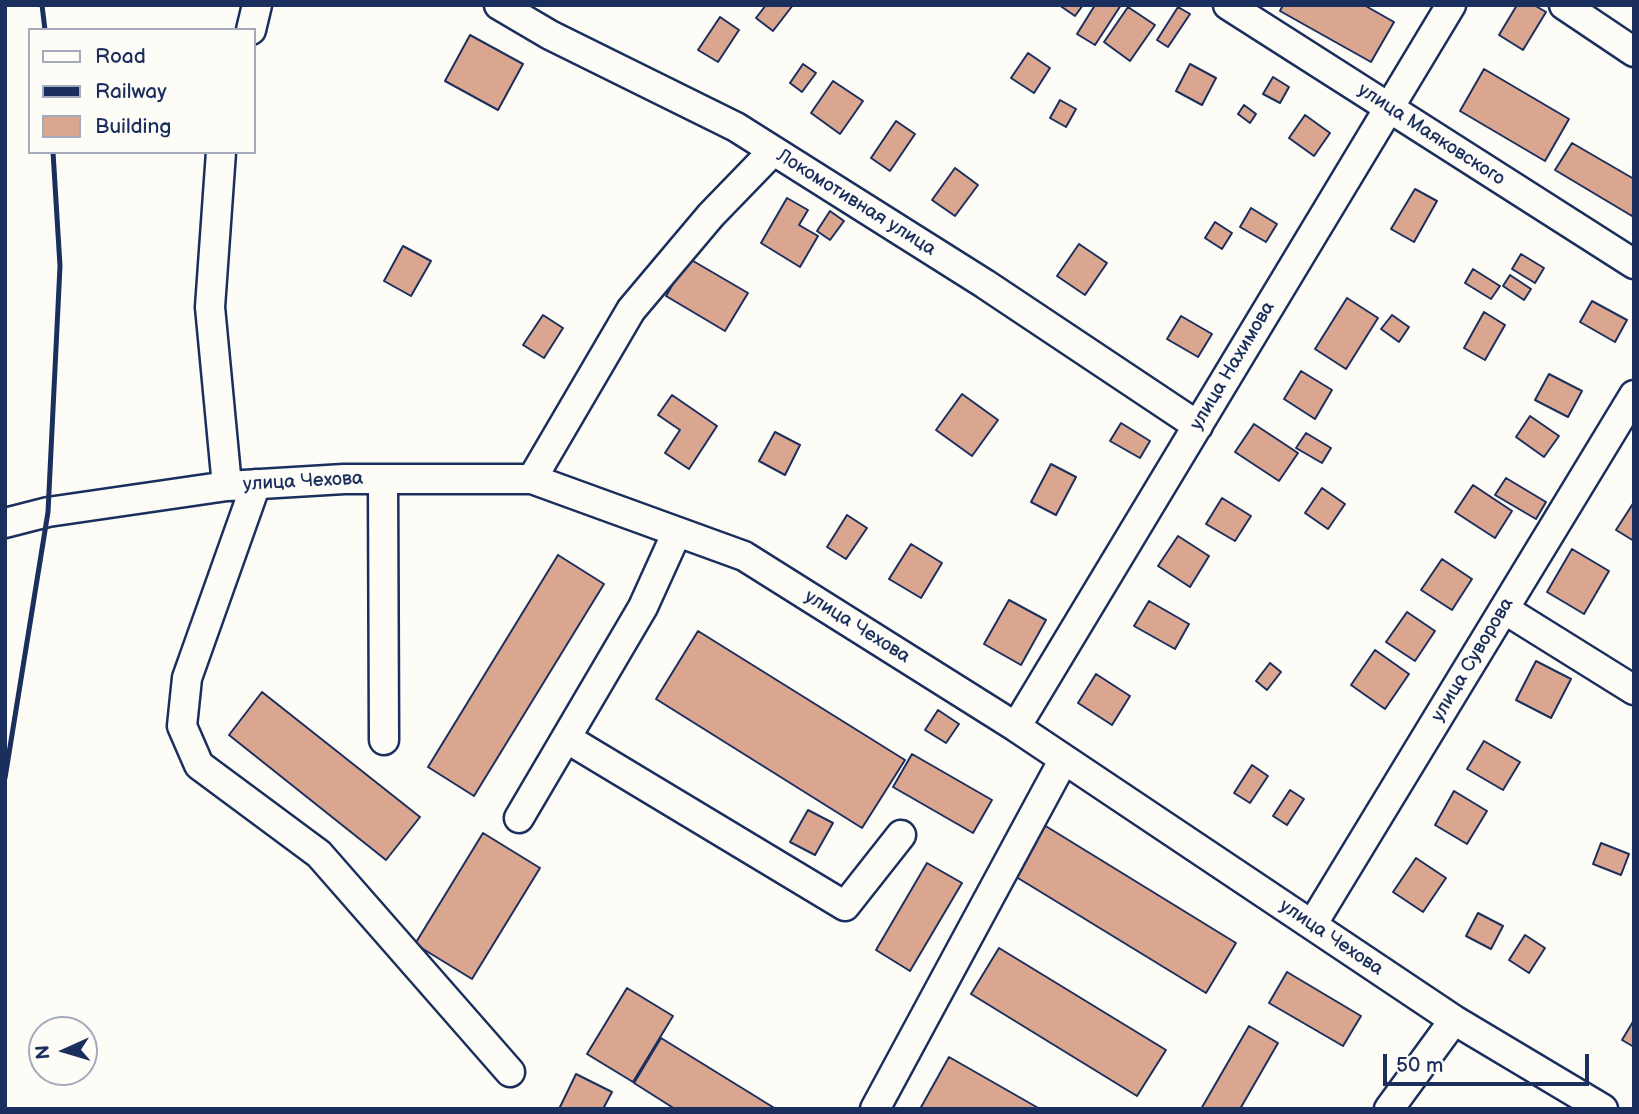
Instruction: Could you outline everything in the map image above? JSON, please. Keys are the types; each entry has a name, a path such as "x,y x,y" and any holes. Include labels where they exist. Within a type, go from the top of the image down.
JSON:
{"street":[{"path":"251,28 257,5"},
{"name":"Локомотивная улица","path":"499,5 550,35 736,127 985,284 1198,426"},
{"name":"улица Маяковского","path":"1228,5 1634,264"},
{"name":"улица Нахимова","path":"1016,727 1451,5"},
{"path":"1564,5 1634,52"},
{"path":"532,479 631,310 711,215 773,150"},
{"path":"221,154 210,307 228,486"},
{"name":"улица Суворова","path":"1312,925 1634,395"},
{"path":"383,479 384,740"},
{"name":"улица Чехова","path":"5,523 48,512 228,486 383,479 532,479 744,556 1016,727 1454,1020 1604,1109"},
{"path":"256,484 187,678 182,726 199,765 319,854 510,1072"},
{"path":"519,818 643,607 677,532"},
{"path":"1504,610 1634,690"},
{"path":"566,738 845,906 901,835"},
{"path":"875,1109 1063,759"},
{"path":"1389,1109 1454,1020"}],"building":[{"path":"766,5 793,5 773,31 756,18"},
{"path":"1059,5 1083,5 1075,16"},
{"path":"1095,5 1121,5 1095,45 1077,34"},
{"path":"1283,5 1364,5 1394,22 1371,62 1280,11"},
{"path":"1517,5 1534,5 1546,12 1523,50 1499,35"},
{"path":"1128,7 1155,25 1130,61 1104,42"},
{"path":"1178,7 1190,14 1168,47 1157,40"},
{"path":"720,17 739,30 718,62 698,50"},
{"path":"470,35 523,64 498,110 445,81"},
{"path":"1028,53 1050,68 1034,93 1011,78"},
{"path":"803,64 816,73 802,92 790,83"},
{"path":"1190,64 1216,78 1202,105 1176,91"},
{"path":"1484,69 1569,119 1545,161 1460,111"},
{"path":"1273,77 1289,87 1280,103 1263,94"},
{"path":"833,81 863,101 840,134 811,113"},
{"path":"1060,100 1076,109 1066,127 1050,118"},
{"path":"1244,105 1256,114 1250,123 1238,114"},
{"path":"1305,115 1330,133 1314,156 1289,138"},
{"path":"896,121 915,134 890,171 871,158"},
{"path":"1572,143 1634,179 1632,216 1555,170"},
{"path":"955,168 978,185 955,216 932,200"},
{"path":"1415,189 1437,201 1414,242 1391,229"},
{"path":"787,198 808,210 799,225 818,236 800,267 761,243"},
{"path":"1251,208 1277,224 1266,242 1240,227"},
{"path":"830,211 844,221 830,240 817,231"},
{"path":"1215,222 1232,233 1222,249 1205,238"},
{"path":"1079,244 1107,263 1085,295 1057,276"},
{"path":"403,246 431,261 411,296 384,281"},
{"path":"1521,254 1544,268 1535,283 1512,269"},
{"path":"688,258 748,293 725,331 666,296"},
{"path":"1473,269 1500,286 1491,299 1465,283"},
{"path":"1510,275 1531,289 1524,300 1503,286"},
{"path":"1347,298 1378,318 1346,369 1315,349"},
{"path":"1592,301 1627,320 1615,342 1580,322"},
{"path":"1484,312 1505,325 1485,360 1464,348"},
{"path":"543,315 563,328 544,358 523,345"},
{"path":"1392,315 1409,327 1399,342 1381,329"},
{"path":"1181,316 1212,334 1198,357 1167,339"},
{"path":"1301,371 1332,390 1315,419 1284,399"},
{"path":"1549,374 1582,391 1568,417 1535,400"},
{"path":"962,394 998,420 972,456 936,430"},
{"path":"672,395 717,426 689,469 665,453 680,430 658,415"},
{"path":"1530,416 1559,436 1544,457 1516,437"},
{"path":"1121,423 1150,441 1140,458 1110,441"},
{"path":"1254,424 1298,453 1279,481 1235,452"},
{"path":"775,432 800,445 785,475 759,461"},
{"path":"1306,433 1331,448 1322,463 1296,448"},
{"path":"1051,464 1076,477 1056,515 1031,502"},
{"path":"1506,478 1546,502 1536,519 1495,495"},
{"path":"1473,485 1512,511 1495,538 1455,512"},
{"path":"1322,488 1345,504 1328,529 1305,513"},
{"path":"1222,498 1251,516 1235,541 1206,524"},
{"path":"1634,502 1634,541 1616,530"},
{"path":"847,515 867,528 846,559 827,547"},
{"path":"1178,536 1209,556 1190,587 1158,566"},
{"path":"911,544 942,563 921,598 889,579"},
{"path":"1572,549 1609,571 1584,614 1547,592"},
{"path":"558,555 604,584 474,796 428,767"},
{"path":"1442,559 1472,579 1452,610 1421,590"},
{"path":"1009,600 1046,620 1021,665 984,644"},
{"path":"1149,601 1189,624 1175,649 1134,626"},
{"path":"1407,612 1435,631 1415,661 1386,642"},
{"path":"698,631 905,760 862,828 656,699"},
{"path":"1375,650 1409,674 1385,709 1351,685"},
{"path":"1536,661 1571,679 1551,718 1516,700"},
{"path":"1270,663 1281,672 1267,690 1256,681"},
{"path":"1096,674 1130,696 1112,725 1078,703"},
{"path":"262,692 420,817 386,860 229,735"},
{"path":"938,710 959,724 946,743 925,730"},
{"path":"1484,741 1520,762 1503,790 1467,769"},
{"path":"912,754 992,800 973,833 893,787"},
{"path":"1252,765 1268,776 1250,803 1234,793"},
{"path":"1290,790 1304,799 1287,825 1273,816"},
{"path":"1454,791 1487,811 1467,844 1435,825"},
{"path":"808,810 833,823 815,855 790,842"},
{"path":"1044,825 1236,943 1206,993 1013,875"},
{"path":"483,833 540,868 472,979 415,944"},
{"path":"1601,843 1629,854 1621,875 1593,864"},
{"path":"1416,858 1446,878 1423,912 1393,892"},
{"path":"927,863 962,883 910,971 876,950"},
{"path":"1478,913 1503,926 1491,949 1466,936"},
{"path":"1525,935 1545,948 1529,973 1509,960"},
{"path":"999,948 1166,1050 1137,1096 971,994"},
{"path":"1287,972 1361,1016 1343,1046 1269,1003"},
{"path":"627,988 673,1016 633,1082 587,1054"},
{"path":"1634,1020 1634,1047 1622,1040"},
{"path":"1249,1026 1278,1043 1240,1109 1201,1109"},
{"path":"661,1038 776,1109 675,1109 634,1083"},
{"path":"949,1057 1040,1109 920,1109"},
{"path":"576,1074 612,1092 603,1109 559,1109"}],"railway":[{"path":"42,5 45,28"},
{"path":"5,778 48,512 60,266 53,154"}]}
